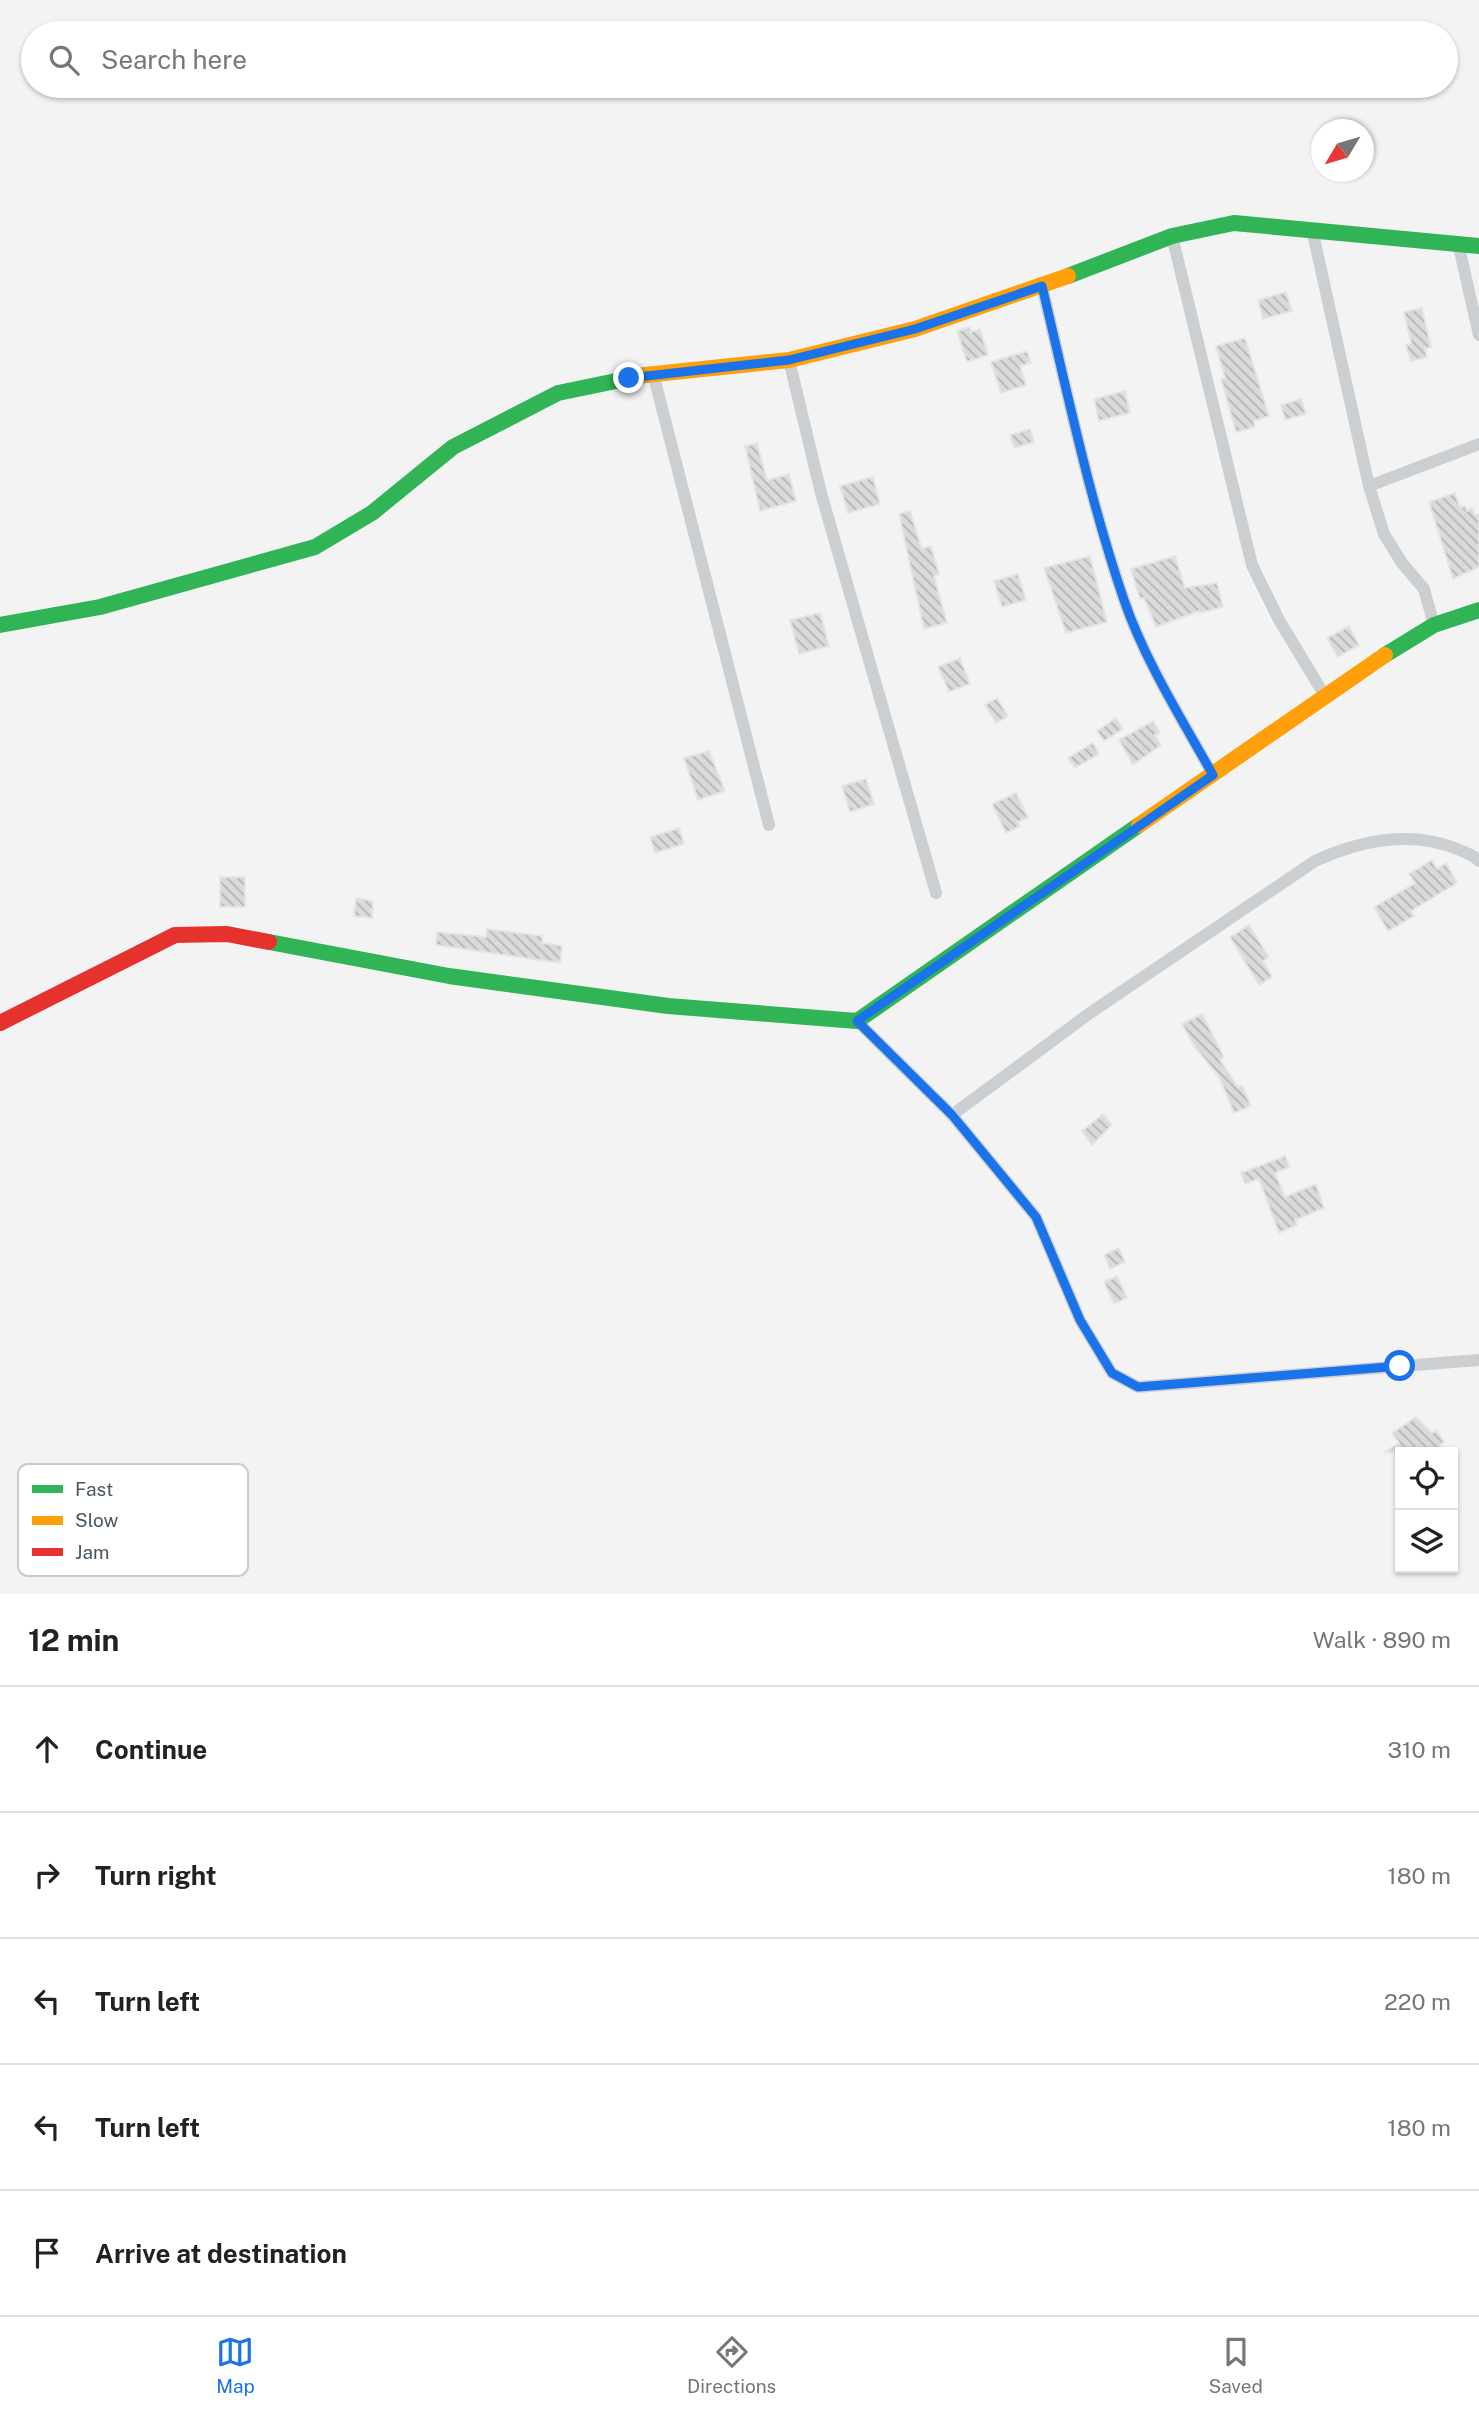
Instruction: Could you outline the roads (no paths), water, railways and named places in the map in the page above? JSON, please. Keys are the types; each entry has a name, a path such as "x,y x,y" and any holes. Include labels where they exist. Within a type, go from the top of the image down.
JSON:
{"street":[{"path":"0,625 100,607 315,547 372,513 453,447 558,393 653,373 789,360 915,329 1042,286 1172,236 1234,223 1312,229 1459,247 1479,246"},
{"path":"1312,229 1368,486 1384,534 1402,563 1424,589 1434,625"},
{"path":"1172,236 1252,565 1279,620 1325,696"},
{"path":"1459,247 1479,335"},
{"path":"1042,286 1083,459 1124,602 1170,698 1213,775"},
{"path":"789,360 821,493 936,893"},
{"path":"653,373 769,825"},
{"path":"1368,486 1479,444"},
{"path":"0,1023 175,935 227,934 449,976 668,1006 857,1021 1396,647 1434,625 1479,610"},
{"path":"952,1115 1090,1013 1315,861 1342,848 1399,838 1448,846 1479,860"},
{"path":"857,1021 952,1115 1036,1217 1080,1320 1112,1373 1138,1387 1479,1360"}]}
